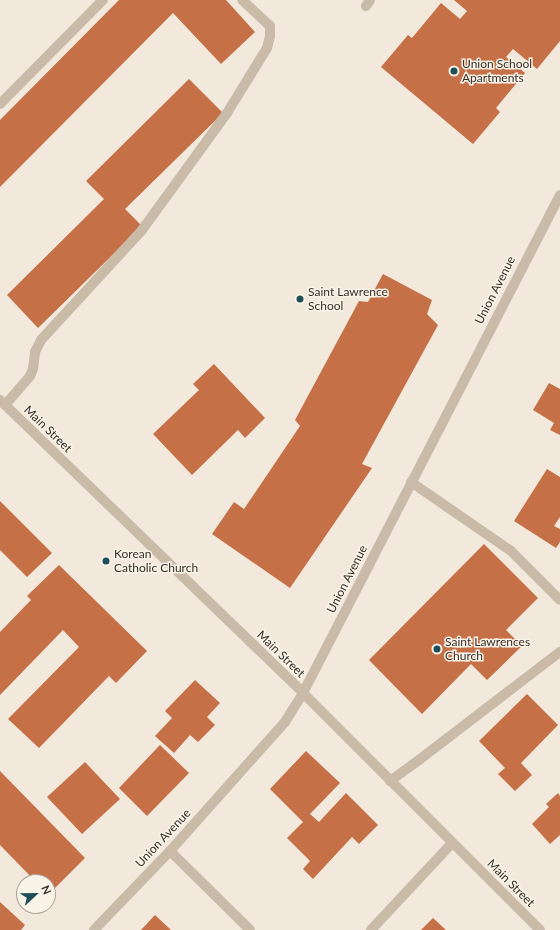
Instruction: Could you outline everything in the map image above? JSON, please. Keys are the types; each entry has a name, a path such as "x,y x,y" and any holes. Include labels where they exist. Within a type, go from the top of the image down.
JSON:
{"street":[{"path":"0,104 103,0"},
{"path":"3,403 30,376 33,369 35,352 41,340 142,230 227,113 267,48 270,36 270,26 242,0"},
{"name":"Union Avenue","path":"94,930 170,850 285,722 303,693 560,195"},
{"name":"Main Street","path":"3,403 303,693 540,930"},
{"path":"412,482 511,551 560,600"},
{"path":"390,781 560,652"},
{"path":"371,930 452,843"},
{"path":"170,850 250,930"}],"building":[{"path":"119,0 226,0 255,32 221,64 173,13 0,187 0,120"},
{"name":"Union School Apartments","path":"454,0 560,0 560,41 537,69 513,49 506,57 525,73 496,108 500,112 473,144 381,67 408,35 412,38 441,3 460,19 467,11"},
{"path":"189,79 223,113 125,209 142,226 38,328 7,295 104,199 86,181"},
{"path":"383,274 432,300 427,314 438,325 362,464 372,468 290,588 212,534 234,502 244,509 300,426 295,420 359,301 368,302"},
{"path":"214,364 265,418 245,438 238,430 192,475 153,434 199,390 193,384"},
{"path":"549,383 560,389 560,435 550,430 554,423 533,410"},
{"path":"547,469 560,477 560,517 554,526 560,529 560,542 556,548 514,521"},
{"path":"0,501 52,553 27,577 0,550"},
{"path":"484,544 538,598 506,630 522,646 487,680 471,664 422,714 369,660"},
{"path":"59,565 147,651 116,683 109,676 39,748 8,719 79,647 63,630 0,695 0,632 31,600 27,596"},
{"path":"195,680 220,703 207,717 215,725 198,742 190,735 174,753 155,736 172,718 165,711"},
{"path":"527,694 558,725 521,763 532,775 515,791 498,774 505,768 479,741"},
{"path":"160,745 189,773 147,816 119,788"},
{"path":"306,751 340,783 310,814 319,822 346,793 378,825 359,844 352,837 313,879 303,869 310,861 287,838 303,822 270,789"},
{"path":"85,762 120,799 82,834 47,797"},
{"path":"0,771 85,858 56,887 56,874 28,874 0,845"},
{"path":"558,793 560,796 560,835 550,844 532,824 549,807 546,804"},
{"path":"0,902 25,925 21,930 0,930"},
{"path":"155,915 171,930 141,930"},
{"path":"433,918 446,930 421,930"}],"place":[{"name":"Union School Apartments","path":"454,71"},
{"name":"Saint Lawrence School","path":"300,299"},
{"name":"Korean Catholic Church","path":"106,561"},
{"name":"Saint Lawrences Church","path":"437,649"}]}
